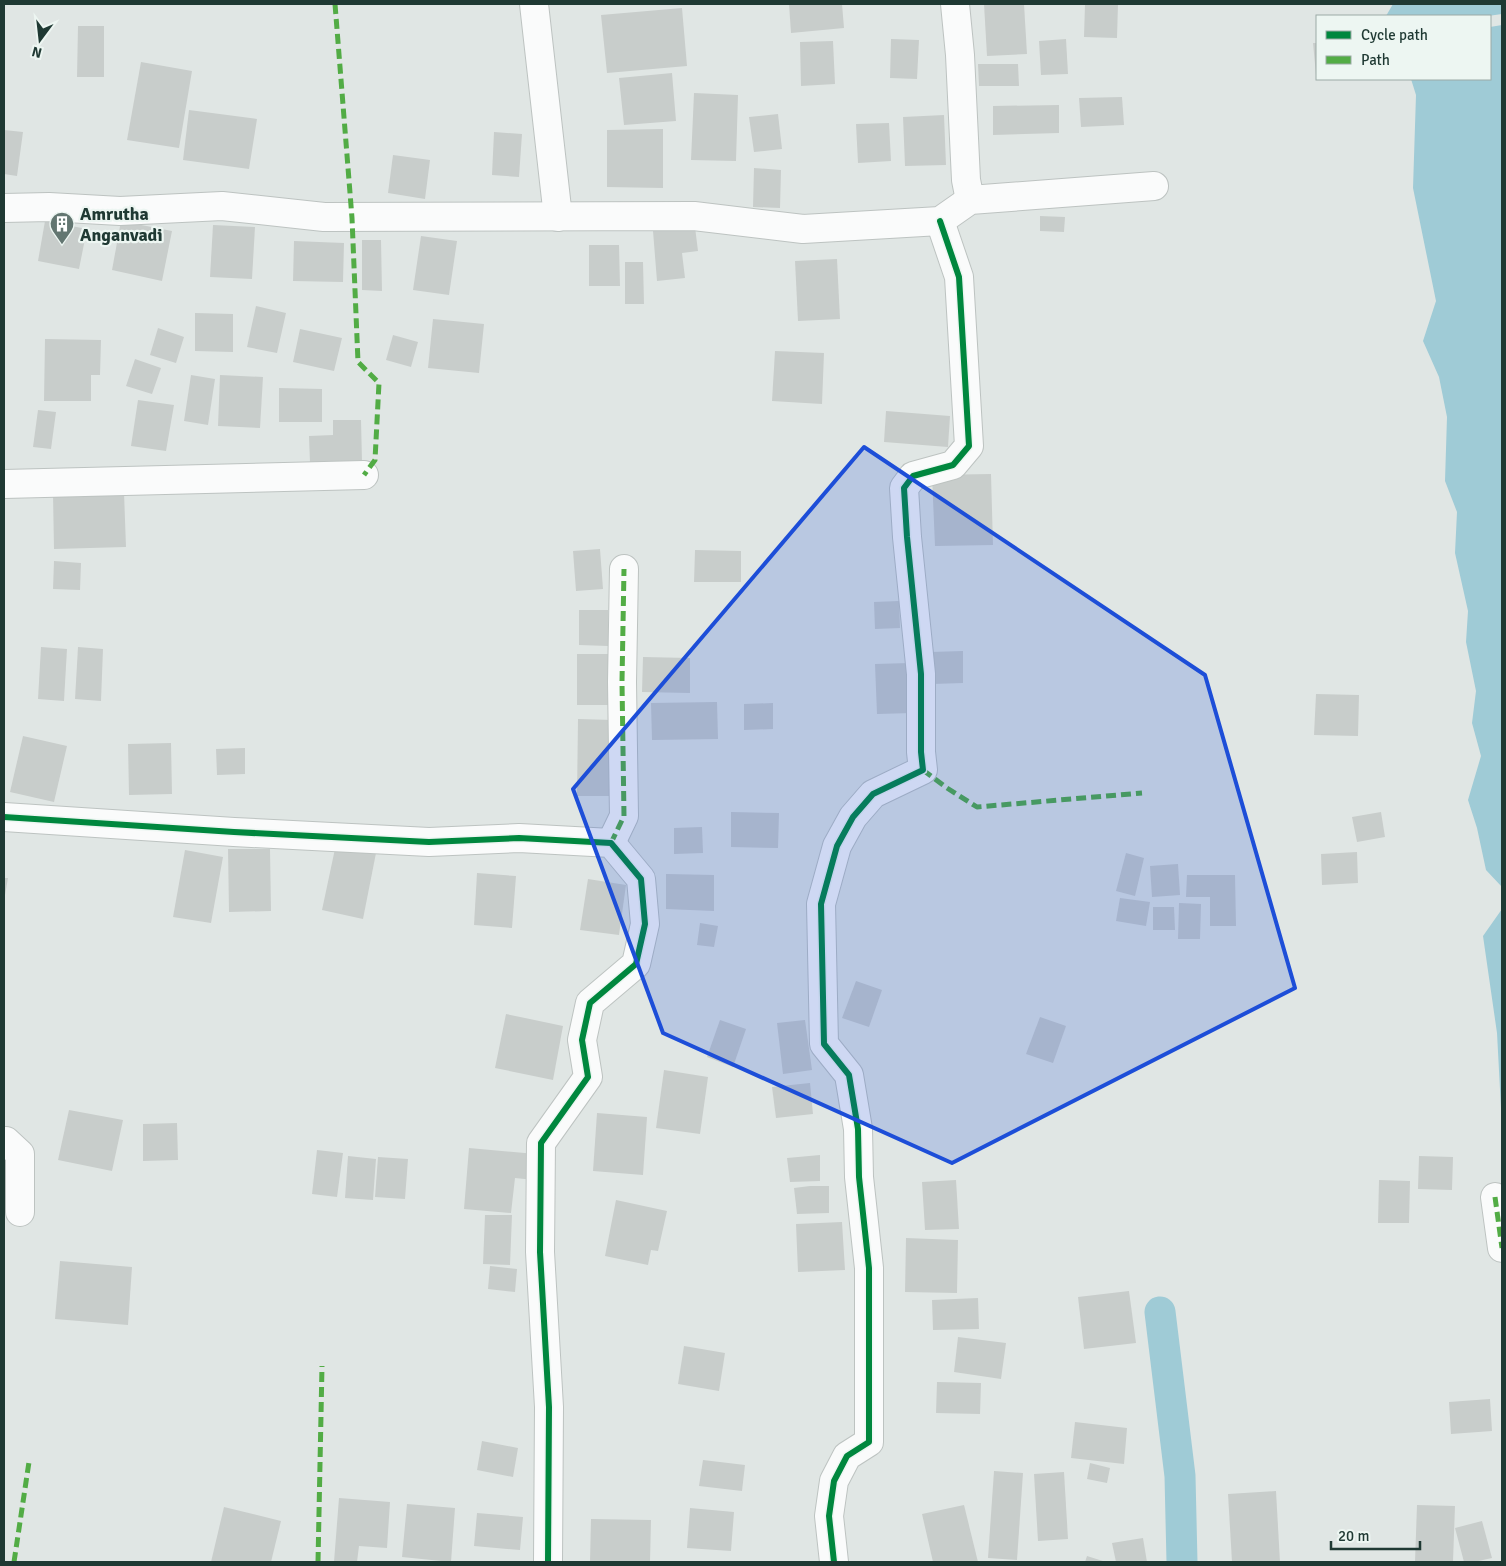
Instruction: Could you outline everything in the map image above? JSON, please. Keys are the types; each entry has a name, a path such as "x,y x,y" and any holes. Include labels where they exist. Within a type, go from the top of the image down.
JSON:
{"street":[{"path":"534,4 558,218"},
{"path":"955,4 960,55 966,180 970,200"},
{"path":"4,208 49,207 120,211 222,206 324,217 558,218 694,216 802,229 940,221 970,200 1154,186"},
{"path":"834,1562 829,1516 834,1481 847,1456 869,1442 869,1268 859,1176 858,1129 849,1075 824,1044 820,904 837,846 853,818 874,794 923,770 920,752 921,674 907,538 904,488 913,476 953,465 969,446 959,277 940,221"},
{"path":"4,484 364,475"},
{"path":"611,843 624,816 622,682 624,569"},
{"path":"4,817 428,842 519,838 611,843 641,879 646,924 636,964 590,1003 582,1040 588,1077 541,1143 540,1252 549,1407 548,1562"},
{"path":"4,1141 20,1154 20,1212"},
{"path":"1495,1197 1502,1248"}],"highlighted area":[{"path":"864,447 1205,675 1295,988 952,1163 663,1033 573,789"}],"water":[{"path":"1393,4 1502,4 1502,14 1491,16 1387,15"},
{"path":"1502,25 1502,887 1486,870 1477,828 1468,800 1481,756 1472,723 1476,691 1466,642 1468,611 1455,553 1457,512 1445,481 1447,417 1439,377 1423,341 1436,301 1413,188 1416,95 1411,80 1491,80 1491,27"},
{"path":"1502,909 1502,1127 1497,1033 1483,936"}],"building":[{"path":"789,4 842,4 844,28 791,33"},
{"path":"984,4 1024,4 1027,54 987,56"},
{"path":"1085,4 1118,4 1117,38 1084,37"},
{"path":"682,8 687,66 607,73 601,15"},
{"path":"78,26 104,26 104,77 77,77"},
{"path":"891,39 919,40 917,79 890,78"},
{"path":"1066,39 1068,74 1041,75 1039,41"},
{"path":"833,41 835,84 801,86 800,42"},
{"path":"1313,43 1316,43 1316,75"},
{"path":"141,62 192,71 179,148 127,140"},
{"path":"978,64 1018,64 1019,86 979,86"},
{"path":"672,73 676,121 624,125 619,78"},
{"path":"694,93 738,95 736,161 691,160"},
{"path":"1122,97 1124,125 1081,127 1079,98"},
{"path":"1059,105 1059,133 993,135 993,106"},
{"path":"189,110 257,119 249,169 183,160"},
{"path":"778,114 782,149 754,152 749,117"},
{"path":"944,115 946,165 905,166 903,117"},
{"path":"889,123 891,161 858,163 856,124"},
{"path":"663,129 663,188 607,187 607,130"},
{"path":"4,130 23,132 17,176 4,174"},
{"path":"494,132 522,134 519,177 492,175"},
{"path":"393,155 430,160 425,199 388,193"},
{"path":"754,168 781,170 780,208 753,207"},
{"path":"1040,216 1065,217 1064,232 1040,231"},
{"name":"Amrutha Anganvadi","path":"45,221 87,229 79,269 38,261"},
{"path":"121,221 172,231 162,281 112,270"},
{"path":"213,225 255,227 252,279 210,277"},
{"path":"695,227 698,251 682,253 685,278 657,281 653,231"},
{"path":"421,236 457,241 449,295 413,290"},
{"path":"362,240 381,240 382,291 362,290"},
{"path":"294,241 344,243 343,282 293,281"},
{"path":"589,245 619,245 620,286 589,286"},
{"path":"837,259 840,319 798,321 795,261"},
{"path":"625,262 643,262 644,304 625,304"},
{"path":"256,306 286,313 277,353 247,347"},
{"path":"195,313 233,314 233,352 195,351"},
{"path":"433,319 484,324 479,373 428,368"},
{"path":"158,328 184,337 176,363 150,355"},
{"path":"300,329 342,338 334,371 293,362"},
{"path":"393,335 418,342 411,367 386,360"},
{"path":"45,339 101,340 100,375 91,375 91,401 44,401"},
{"path":"775,351 824,353 822,404 772,401"},
{"path":"135,359 161,368 152,394 126,386"},
{"path":"191,375 215,379 208,425 184,421"},
{"path":"220,375 263,377 260,428 218,426"},
{"path":"279,388 322,389 322,422 279,422"},
{"path":"138,400 174,405 166,451 131,446"},
{"path":"38,410 56,412 51,449 33,447"},
{"path":"886,411 950,416 948,447 884,442"},
{"path":"333,420 361,420 362,462 310,463 309,436 333,435"},
{"path":"991,474 993,545 935,546 932,475"},
{"path":"124,492 126,547 54,549 53,494"},
{"path":"600,549 603,589 576,591 573,551"},
{"path":"695,550 741,551 741,582 694,582"},
{"path":"54,561 81,563 80,590 53,589"},
{"path":"899,601 900,628 875,629 874,602"},
{"path":"579,610 608,610 608,646 579,645"},
{"path":"41,647 67,649 64,701 38,699"},
{"path":"78,647 103,649 101,701 75,699"},
{"path":"963,651 963,683 932,684 931,652"},
{"path":"577,654 615,654 615,705 577,705"},
{"path":"643,657 690,658 690,693 642,692"},
{"path":"910,663 912,713 877,714 875,664"},
{"path":"1316,694 1359,695 1358,736 1314,735"},
{"path":"717,702 718,739 652,740 651,703"},
{"path":"773,703 773,729 744,730 744,704"},
{"path":"578,719 613,720 612,796 577,796"},
{"path":"23,736 67,746 54,802 10,792"},
{"path":"171,743 172,794 129,795 128,744"},
{"path":"245,748 245,774 217,775 216,749"},
{"path":"731,812 779,813 778,848 731,847"},
{"path":"1381,812 1385,837 1357,842 1352,817"},
{"path":"702,827 703,853 674,854 674,828"},
{"path":"336,844 376,853 363,919 322,910"},
{"path":"228,849 270,849 271,911 229,912"},
{"path":"185,850 223,857 211,923 173,917"},
{"path":"1357,852 1358,883 1322,885 1321,854"},
{"path":"1126,853 1144,858 1135,896 1116,891"},
{"path":"1178,864 1180,895 1152,897 1150,866"},
{"path":"477,873 516,876 512,928 474,925"},
{"path":"666,874 714,875 714,911 666,909"},
{"path":"1187,875 1235,875 1236,926 1210,926 1210,897 1186,897"},
{"path":"4,878 8,878 5,895 4,895"},
{"path":"588,879 626,885 619,935 580,930"},
{"path":"1120,898 1150,902 1146,926 1116,921"},
{"path":"1179,903 1201,904 1200,939 1178,939"},
{"path":"1153,907 1174,907 1175,930 1153,930"},
{"path":"700,923 718,926 714,947 697,945"},
{"path":"856,981 882,990 869,1027 842,1018"},
{"path":"506,1014 563,1026 553,1080 495,1068"},
{"path":"1040,1017 1066,1026 1053,1063 1026,1054"},
{"path":"720,1020 746,1029 733,1067 707,1057"},
{"path":"805,1020 812,1070 783,1074 777,1023"},
{"path":"664,1070 708,1077 700,1134 656,1128"},
{"path":"810,1083 813,1114 776,1118 772,1087"},
{"path":"69,1110 123,1120 112,1171 58,1160"},
{"path":"597,1113 647,1117 643,1175 593,1171"},
{"path":"177,1123 178,1160 143,1161 143,1124"},
{"path":"469,1148 536,1154 534,1180 515,1178 511,1213 464,1209"},
{"path":"317,1150 343,1153 337,1197 312,1194"},
{"path":"820,1155 820,1181 790,1182 787,1158"},
{"path":"348,1156 376,1159 373,1200 345,1198"},
{"path":"1419,1156 1453,1157 1452,1190 1418,1189"},
{"path":"378,1157 408,1159 405,1199 375,1197"},
{"path":"956,1180 959,1229 925,1230 922,1182"},
{"path":"1379,1180 1410,1181 1409,1223 1378,1223"},
{"path":"829,1186 829,1213 797,1214 794,1188"},
{"path":"616,1200 667,1211 658,1251 651,1250 648,1265 605,1256"},
{"path":"485,1215 512,1215 510,1265 483,1264"},
{"path":"842,1222 845,1270 798,1272 796,1224"},
{"path":"906,1238 958,1240 957,1293 905,1292"},
{"path":"60,1261 132,1267 128,1325 55,1319"},
{"path":"490,1266 517,1269 515,1292 488,1289"},
{"path":"1129,1291 1136,1343 1084,1349 1078,1297"},
{"path":"978,1298 979,1329 933,1330 932,1300"},
{"path":"958,1337 1006,1343 1001,1379 954,1372"},
{"path":"684,1346 725,1353 719,1391 678,1384"},
{"path":"937,1382 981,1383 980,1414 936,1413"},
{"path":"1490,1399 1492,1431 1451,1434 1449,1402"},
{"path":"1075,1422 1127,1428 1124,1464 1071,1458"},
{"path":"482,1441 518,1448 513,1477 477,1470"},
{"path":"703,1460 745,1465 742,1491 699,1486"},
{"path":"1090,1463 1110,1468 1107,1483 1087,1479"},
{"path":"994,1471 1023,1473 1017,1560 988,1558"},
{"path":"1064,1472 1068,1539 1038,1541 1034,1474"},
{"path":"1276,1491 1280,1562 1232,1562 1228,1494"},
{"path":"339,1498 390,1502 387,1548 359,1546 357,1562 334,1562"},
{"path":"407,1504 455,1508 451,1562 402,1557"},
{"path":"964,1505 978,1562 933,1562 922,1514"},
{"path":"1417,1505 1455,1506 1453,1562 1415,1562"},
{"path":"224,1507 281,1521 271,1562 211,1562"},
{"path":"690,1508 734,1512 731,1551 687,1548"},
{"path":"477,1513 523,1517 520,1550 474,1546"},
{"path":"591,1519 651,1520 650,1562 590,1562"},
{"path":"1482,1521 1492,1558 1464,1562 1455,1528"},
{"path":"1143,1538 1147,1562 1116,1562 1112,1543"},
{"path":"1087,1556 1106,1562 1085,1562"}],"waterway":[{"path":"1160,1312 1180,1476 1182,1562"}],"marked path":[{"path":"335,4 352,218 358,362 379,383 375,460 364,475"},
{"path":"611,843 624,816 622,682 624,569"},
{"path":"923,770 977,807 1142,793"},
{"path":"1495,1197 1502,1248"},
{"path":"318,1562 322,1366"},
{"path":"14,1562 29,1462"}],"cycle path":[{"path":"834,1562 829,1516 834,1481 847,1456 869,1442 869,1268 859,1177 858,1129 849,1075 824,1044 821,904 837,846 853,817 873,794 923,770 921,752 921,674 904,488 913,476 953,465 969,446 959,277 940,221"},
{"path":"4,817 429,842 519,838 611,843 641,879 645,924 636,964 590,1003 582,1040 588,1077 541,1143 540,1252 549,1407 548,1562"}],"place":[{"name":"Amrutha Anganvadi","path":"62,245"}]}
